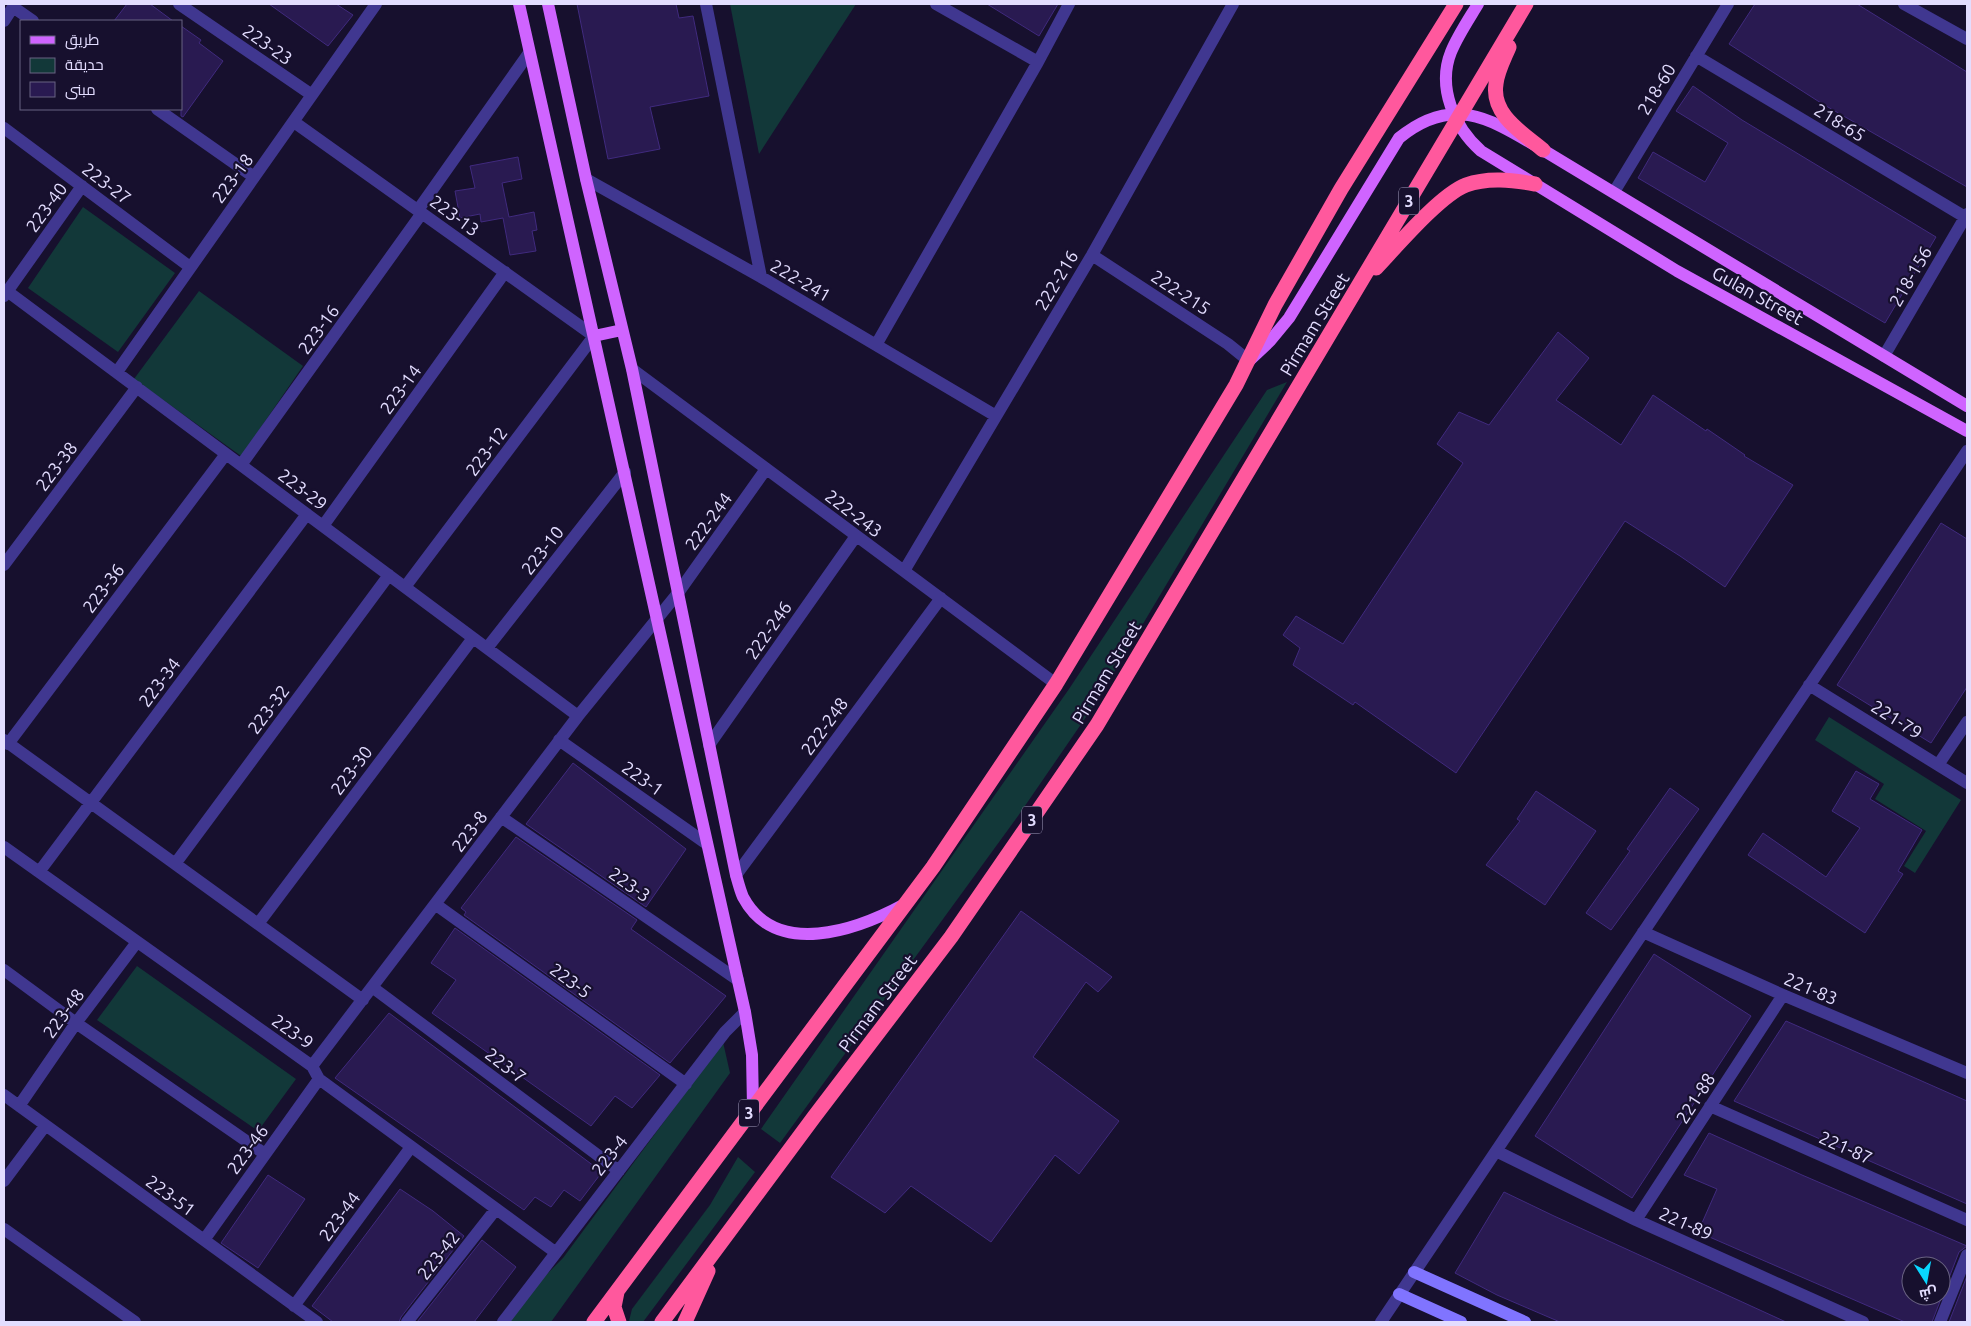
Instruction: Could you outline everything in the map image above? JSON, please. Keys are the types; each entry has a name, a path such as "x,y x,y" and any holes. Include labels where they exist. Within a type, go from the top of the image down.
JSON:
{"highway":[{"name":"Pirmam Street","path":"594,1322 905,904 1056,684 1249,361 1275,305 1341,189 1456,4"},
{"name":"Pirmam Street","path":"662,1322 951,938 1097,725 1524,7"},
{"path":"1524,7 1497,77 1495,92 1498,106 1505,118 1543,150"},
{"path":"1357,288 1434,208 1458,189 1479,181 1493,180 1512,180 1534,184"},
{"path":"684,1322 723,1240"},
{"path":"618,1290 614,1307 619,1322"}],"main road":[{"path":"519,4 745,1012 752,1055 753,1107"},
{"path":"548,4 586,179 632,369 736,875 743,897 758,917 780,931 804,935 852,927 886,914 905,904"},
{"path":"1249,361 1270,341 1289,318 1399,138 1419,124 1442,116 1457,117 1447,84 1448,63 1455,44 1478,4"},
{"name":"Gulan Street","path":"1457,117 1490,120 1543,150 1967,406"},
{"name":"Gulan Street","path":"1457,117 1465,134 1481,151 1534,184 1677,271 1967,431"},
{"path":"594,336 622,330"}],"street":[{"name":"223-23","path":"180,4 312,95"},
{"path":"706,4 761,277"},
{"path":"936,4 1038,62"},
{"path":"876,345 1070,4"},
{"name":"222-216","path":"904,571 1092,255 1233,4"},
{"name":"218-60","path":"1614,192 1728,4"},
{"path":"1904,4 1967,39"},
{"name":"223-18","path":"117,372 294,122 374,5"},
{"path":"4,21 14,6 32,20"},
{"name":"223-16","path":"241,465 420,212 529,53"},
{"name":"218-65","path":"1696,56 1966,216"},
{"path":"158,110 254,177"},
{"name":"223-13","path":"294,122 594,336"},
{"name":"223-27","path":"4,128 190,267"},
{"name":"222-241","path":"586,179 761,277 996,416"},
{"name":"223-40","path":"6,293 82,186"},
{"name":"218-156","path":"1884,356 1966,216"},
{"name":"222-215","path":"1092,255 1228,344 1249,361"},
{"name":"223-14","path":"323,526 505,272"},
{"name":"223-29","path":"6,293 117,372 578,716"},
{"name":"223-12","path":"405,587 594,336"},
{"name":"222-243","path":"632,369 1056,684"},
{"name":"223-38","path":"4,565 137,387"},
{"path":"1380,1322 1967,451"},
{"name":"223-36","path":"6,742 226,454"},
{"name":"222-244","path":"658,620 766,469"},
{"name":"223-10","path":"487,648 625,472"},
{"name":"223-34","path":"39,872 307,514"},
{"name":"222-246","path":"709,745 856,536"},
{"name":"223-32","path":"175,864 389,575"},
{"name":"222-248","path":"736,875 940,598"},
{"name":"223-8","path":"312,1066 559,740 658,620"},
{"name":"223-30","path":"258,924 473,638"},
{"name":"221-79","path":"1809,685 1967,783"},
{"path":"1938,765 1967,722"},
{"name":"223-1","path":"559,740 708,844"},
{"path":"6,742 363,1000"},
{"name":"223-3","path":"501,817 738,980"},
{"name":"223-9","path":"4,847 312,1066 319,1079 555,1252"},
{"name":"223-5","path":"435,904 686,1084"},
{"name":"221-83","path":"1643,932 1783,995 1967,1073"},
{"name":"223-48","path":"19,1106 76,1023 137,942"},
{"path":"4,970 76,1023 265,1154"},
{"name":"223-7","path":"372,987 619,1171"},
{"name":"221-88","path":"1636,1220 1783,995"},
{"name":"223-4","path":"503,1322 725,1032 745,1012"},
{"name":"223-46","path":"204,1240 319,1079"},
{"name":"223-51","path":"4,1096 317,1322"},
{"name":"221-87","path":"1710,1106 1967,1220"},
{"path":"4,1182 45,1126"},
{"name":"223-44","path":"294,1306 411,1147"},
{"name":"221-89","path":"1496,1151 1636,1220 1863,1322"},
{"name":"223-42","path":"407,1322 496,1209"},
{"path":"4,1229 135,1322"},
{"path":"1940,1322 1967,1255"},
{"path":"1414,1272 1525,1322"},
{"path":"1400,1294 1461,1322"}],"green space":[{"path":"730,4 856,4 759,154"},
{"path":"83,207 175,273 118,352 28,288"},
{"path":"199,291 303,366 241,456 134,379"},
{"path":"1287,382 1097,701 1018,816 780,1143 761,1129 1069,689 1267,390"},
{"path":"1829,717 1961,800 1915,873 1904,866 1926,831 1875,799 1884,784 1815,740"},
{"path":"137,966 296,1079 258,1131 97,1020"},
{"path":"723,1042 730,1073 551,1322 507,1322 543,1278 563,1258"},
{"path":"738,1157 755,1172 643,1322 630,1322 632,1309 710,1205"}],"building":[{"path":"127,4 150,4 172,20 115,20"},
{"path":"269,4 336,4 353,15 328,46"},
{"path":"577,4 676,4 679,18 693,16 709,96 650,107 660,149 608,159"},
{"path":"987,4 1058,4 1039,36"},
{"path":"1755,4 1857,4 1967,72 1967,187 1821,103 1729,44"},
{"path":"182,27 201,40 199,43 223,61 183,117 181,116"},
{"path":"1693,86 1742,120 1936,237 1885,323 1638,178 1653,152 1705,182 1728,143 1676,111"},
{"path":"518,157 522,179 502,183 509,217 534,212 537,230 532,231 536,251 510,255 503,218 481,222 480,214 460,218 455,191 475,188 470,166"},
{"path":"1558,332 1589,358 1556,400 1621,445 1653,395 1706,431 1707,429 1744,456 1793,485 1725,587 1625,521 1456,773 1355,702 1353,705 1293,665 1300,648 1283,635 1296,616 1343,644 1463,463 1437,444 1459,412 1489,425"},
{"path":"1941,523 1967,539 1967,687 1931,743 1837,685"},
{"path":"573,763 686,849 646,907 526,824"},
{"path":"1856,771 1879,784 1870,799 1922,830 1898,871 1903,874 1865,933 1748,855 1763,833 1826,877 1860,828 1832,811"},
{"path":"1670,788 1699,809 1611,930 1586,913 1630,851 1627,849"},
{"path":"1536,791 1596,831 1545,905 1486,865 1520,821 1517,819"},
{"path":"516,837 637,920 631,929 726,996 670,1063 464,915 466,912 461,908"},
{"path":"1021,911 1112,977 1098,992 1086,982 1033,1057 1119,1121 1079,1174 1055,1155 991,1242 911,1186 885,1213 831,1177"},
{"path":"455,928 660,1075 632,1108 615,1096 591,1126 432,1013 456,980 431,963"},
{"path":"1654,954 1751,1016 1632,1198 1535,1136"},
{"path":"389,1013 602,1172 580,1201 564,1190 551,1207 535,1197 524,1210 335,1078"},
{"path":"1786,1021 1967,1101 1967,1204 1734,1101"},
{"path":"1709,1133 1967,1246 1959,1252 1951,1273 1951,1256 1901,1256 1901,1306 1938,1306 1932,1322 1905,1322 1698,1232 1717,1189 1684,1175"},
{"path":"268,1175 305,1199 258,1268 221,1243"},
{"path":"400,1189 433,1211 464,1236 399,1322 333,1322 312,1306"},
{"path":"1504,1192 1786,1322 1560,1322 1497,1295 1455,1273"},
{"path":"482,1240 516,1267 474,1322 417,1322"},
{"path":"1967,1276 1967,1322 1949,1322"}]}
